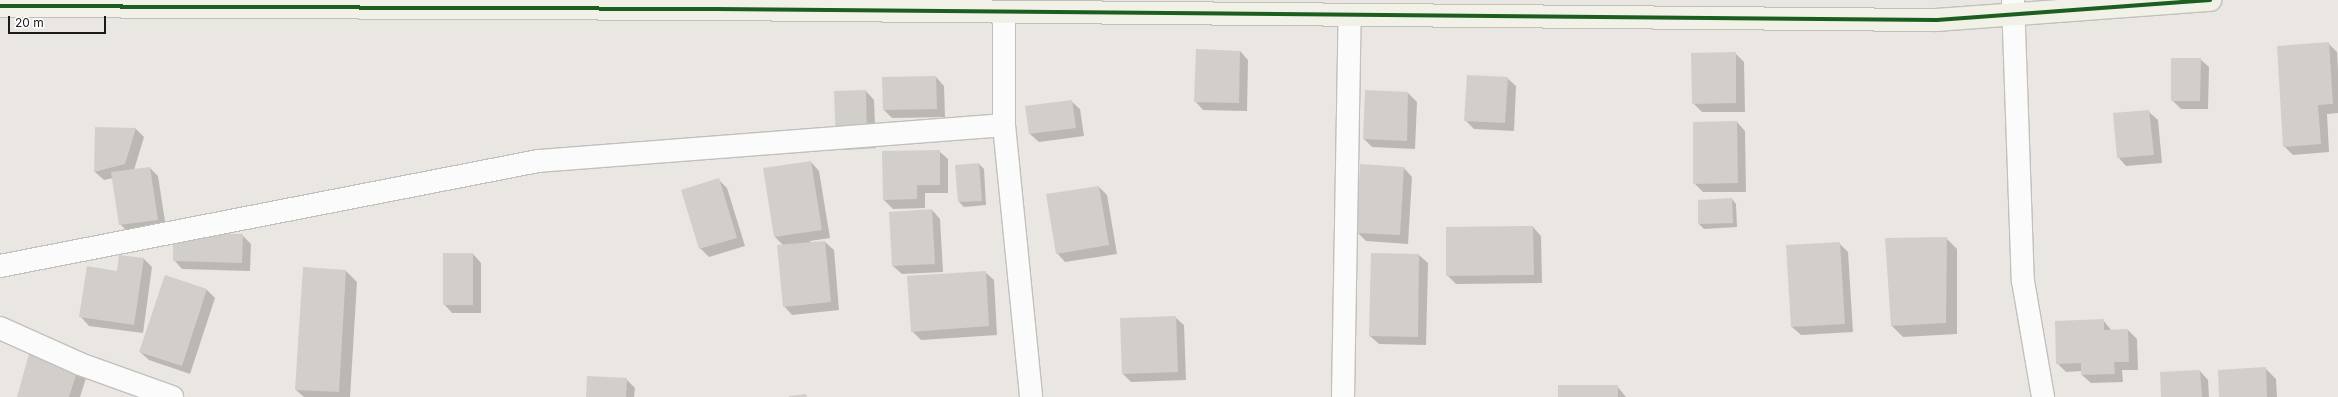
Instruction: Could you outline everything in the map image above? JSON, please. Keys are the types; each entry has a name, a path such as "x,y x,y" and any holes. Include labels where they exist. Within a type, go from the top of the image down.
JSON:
{"street":[{"path":"0,6 968,6 1004,12 1937,20 2014,7 2210,0"},
{"path":"2014,7 2024,281 2043,397"},
{"path":"1004,12 1004,125 1031,397"},
{"path":"1343,397 1350,15"},
{"path":"0,266 538,161 1004,125"},
{"path":"0,328 80,364 172,397"}],"building":[{"path":"2329,42 2333,104 2318,105 2321,144 2283,147 2277,46"},
{"path":"1196,49 1240,51 1239,103 1194,102"},
{"path":"1736,52 1736,103 1692,104 1691,53"},
{"path":"2171,58 2201,58 2200,101 2171,101"},
{"path":"1467,75 1508,77 1505,123 1464,121"},
{"path":"936,76 937,109 883,110 882,77"},
{"path":"866,90 867,140 836,141 834,91"},
{"path":"1365,90 1408,92 1407,141 1363,139"},
{"path":"1072,100 1076,128 1029,134 1025,106"},
{"path":"2149,110 2154,155 2117,158 2113,113"},
{"path":"1737,121 1738,183 1693,184 1693,122"},
{"path":"95,127 136,128 125,164 94,172"},
{"path":"940,150 940,185 917,185 917,199 883,200 882,151"},
{"path":"811,161 822,230 774,237 763,168"},
{"path":"979,163 982,201 958,202 955,165"},
{"path":"1360,164 1404,167 1400,235 1356,233"},
{"path":"150,167 158,220 119,225 111,172"},
{"path":"719,178 737,238 699,249 681,190"},
{"path":"1099,186 1109,245 1056,254 1046,194"},
{"path":"1732,198 1733,223 1698,224 1698,200"},
{"path":"932,209 935,264 892,266 889,212"},
{"path":"1533,226 1534,275 1446,276 1446,227"},
{"path":"173,233 243,234 242,263 173,261"},
{"path":"1947,237 1946,323 1891,326 1885,238"},
{"path":"825,241 831,302 783,307 777,245"},
{"path":"1840,242 1845,324 1791,327 1786,245"},
{"path":"443,253 473,253 473,305 443,305"},
{"path":"1371,253 1419,254 1418,337 1369,336"},
{"path":"119,255 144,258 134,325 79,317 87,266 117,271"},
{"path":"303,267 346,270 339,392 295,390"},
{"path":"986,271 989,326 911,332 907,276"},
{"path":"165,275 207,289 182,366 139,352"},
{"path":"1176,316 1178,372 1122,374 1120,318"},
{"path":"2104,319 2104,330 2128,329 2129,362 2114,362 2115,374 2081,375 2081,363 2056,364 2055,321"},
{"path":"29,354 78,369 69,397 17,397"},
{"path":"2266,367 2267,397 2219,397 2218,370"},
{"path":"2200,370 2202,397 2161,397 2160,372"},
{"path":"587,376 627,378 626,397 586,397"},
{"path":"1558,385 1618,385 1618,397 1558,397"},
{"path":"806,394 807,397 789,397 789,396"}],"cycle path":[{"path":"0,6 716,9 1937,20 2210,0"}]}
